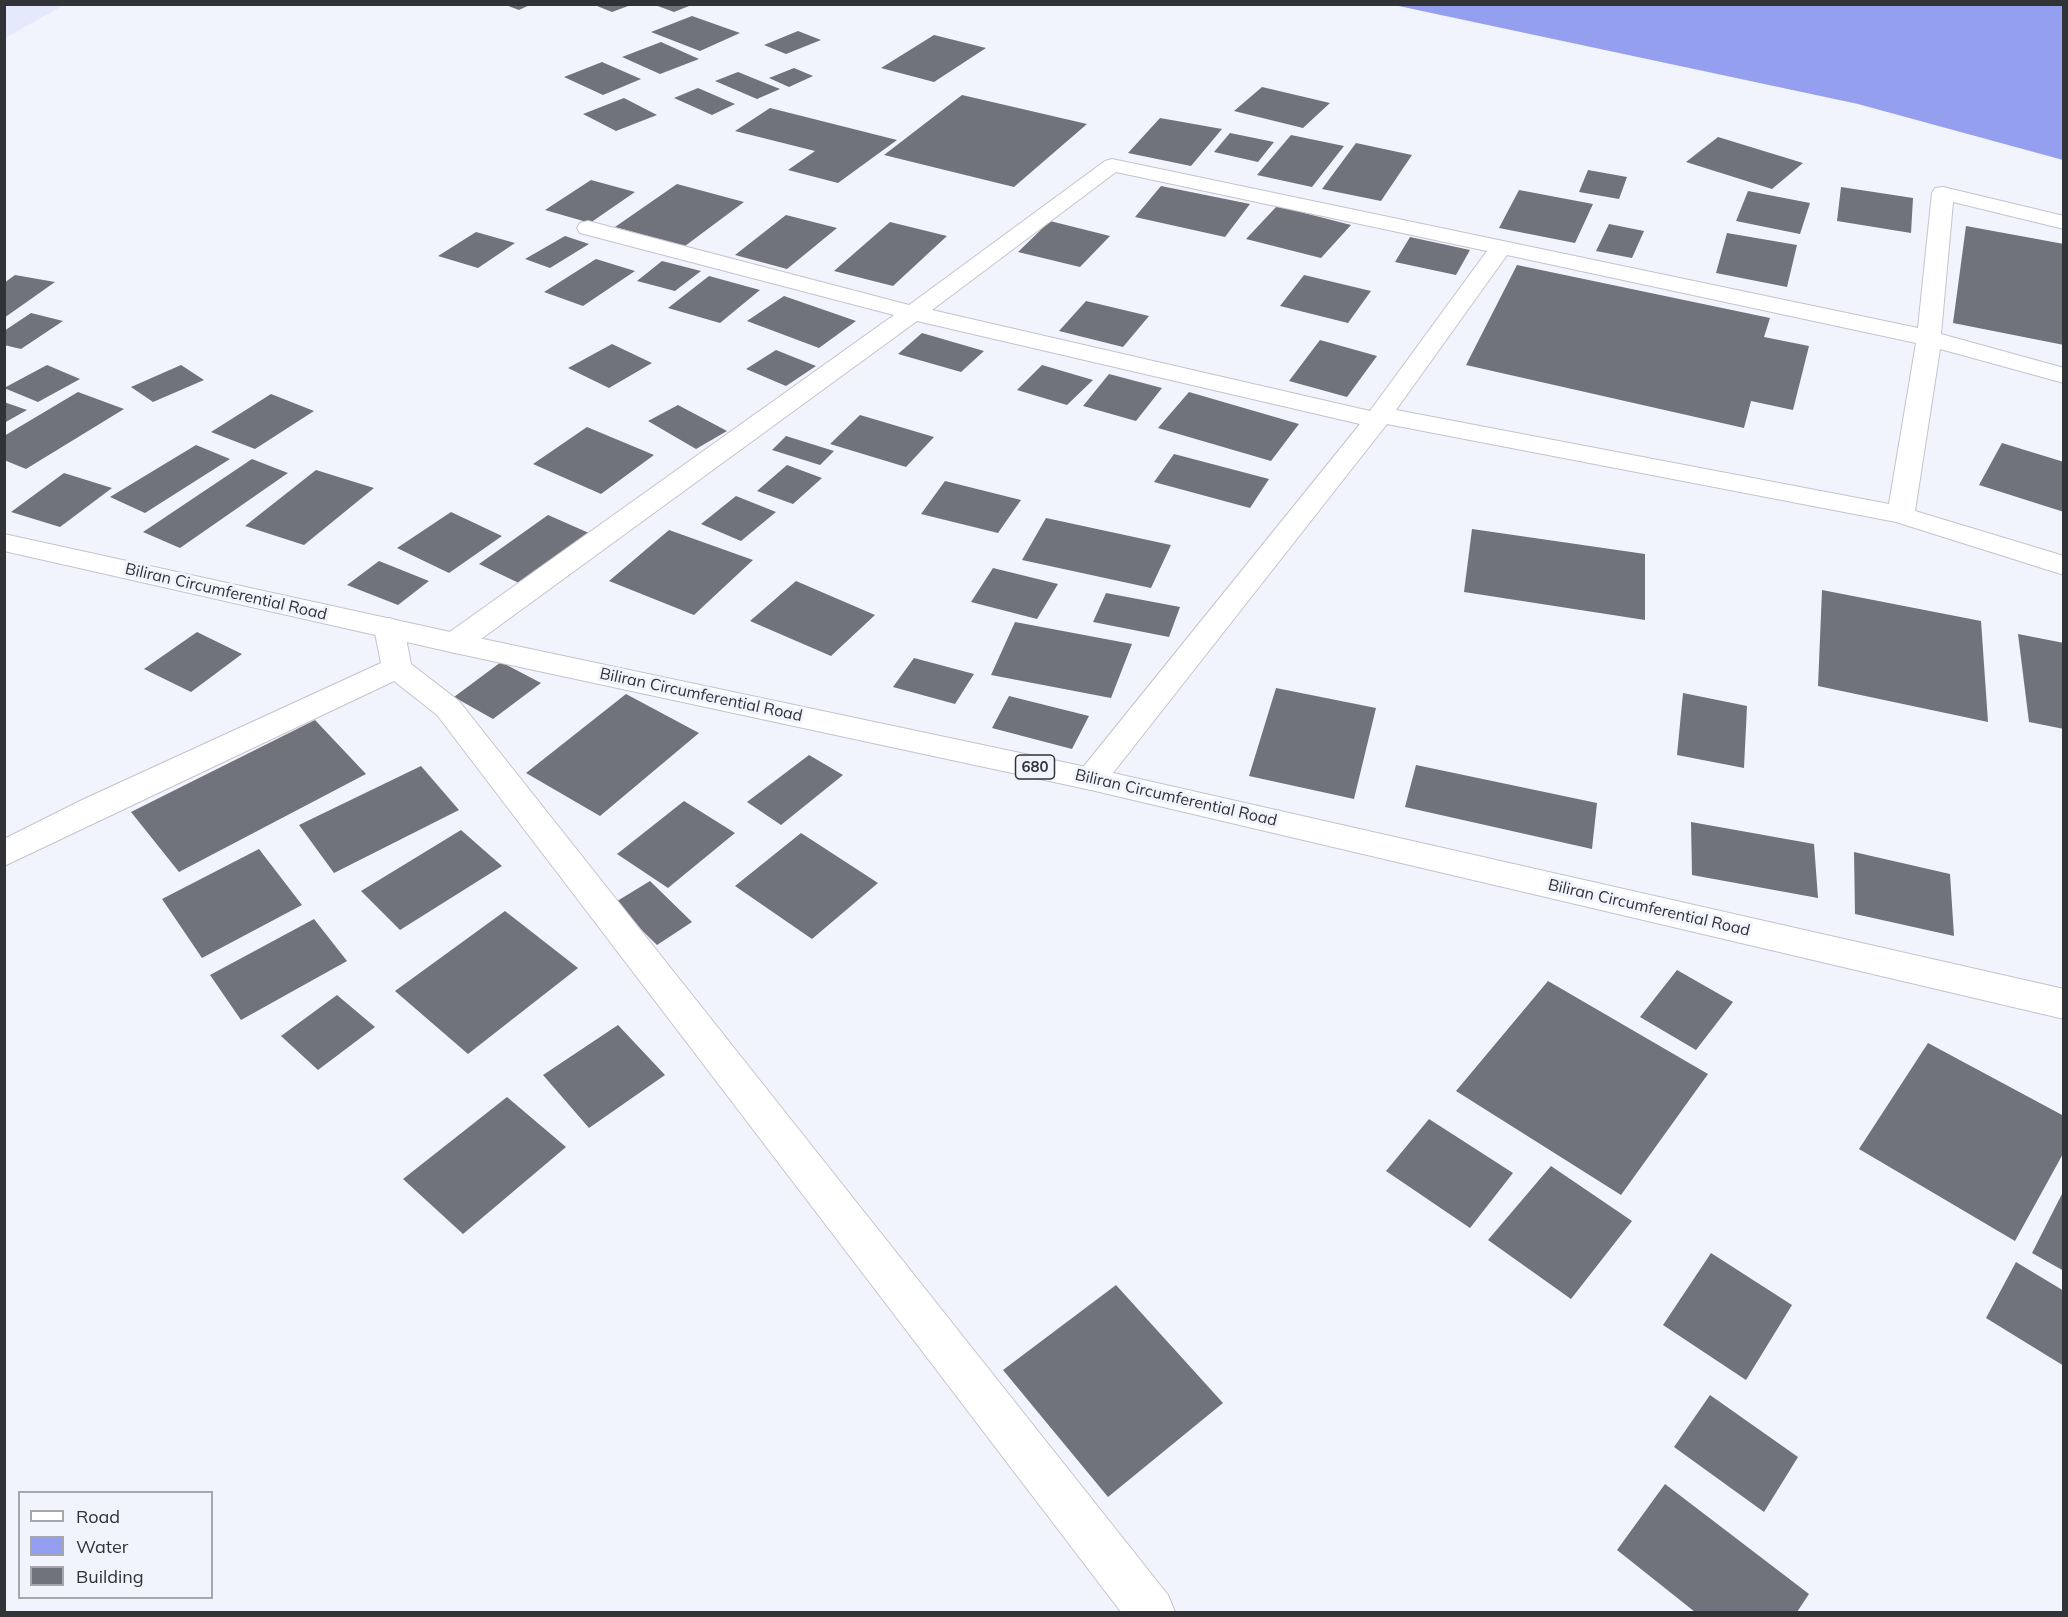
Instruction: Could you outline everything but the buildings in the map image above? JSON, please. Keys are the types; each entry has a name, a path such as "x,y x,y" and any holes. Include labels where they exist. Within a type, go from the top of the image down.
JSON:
{"street":[{"path":"455,643 913,313 1112,165 1929,339 2064,376"},
{"path":"1901,515 1929,339 1943,193 2064,223"},
{"path":"588,228 913,313 1378,418 1901,515 2064,566"},
{"path":"1091,778 1378,418 1500,249"},
{"name":"Biliran Circumferential Road","path":"4,542 455,643 1091,778 2064,1004"},
{"path":"389,628 397,668 448,708 1151,1612"},
{"path":"4,854 94,808 397,668"}],"shaded area":[{"path":"5,4 64,4 64,5 5,38"}],"water":[{"path":"1394,5 2063,5 2063,160 1858,104"}]}
